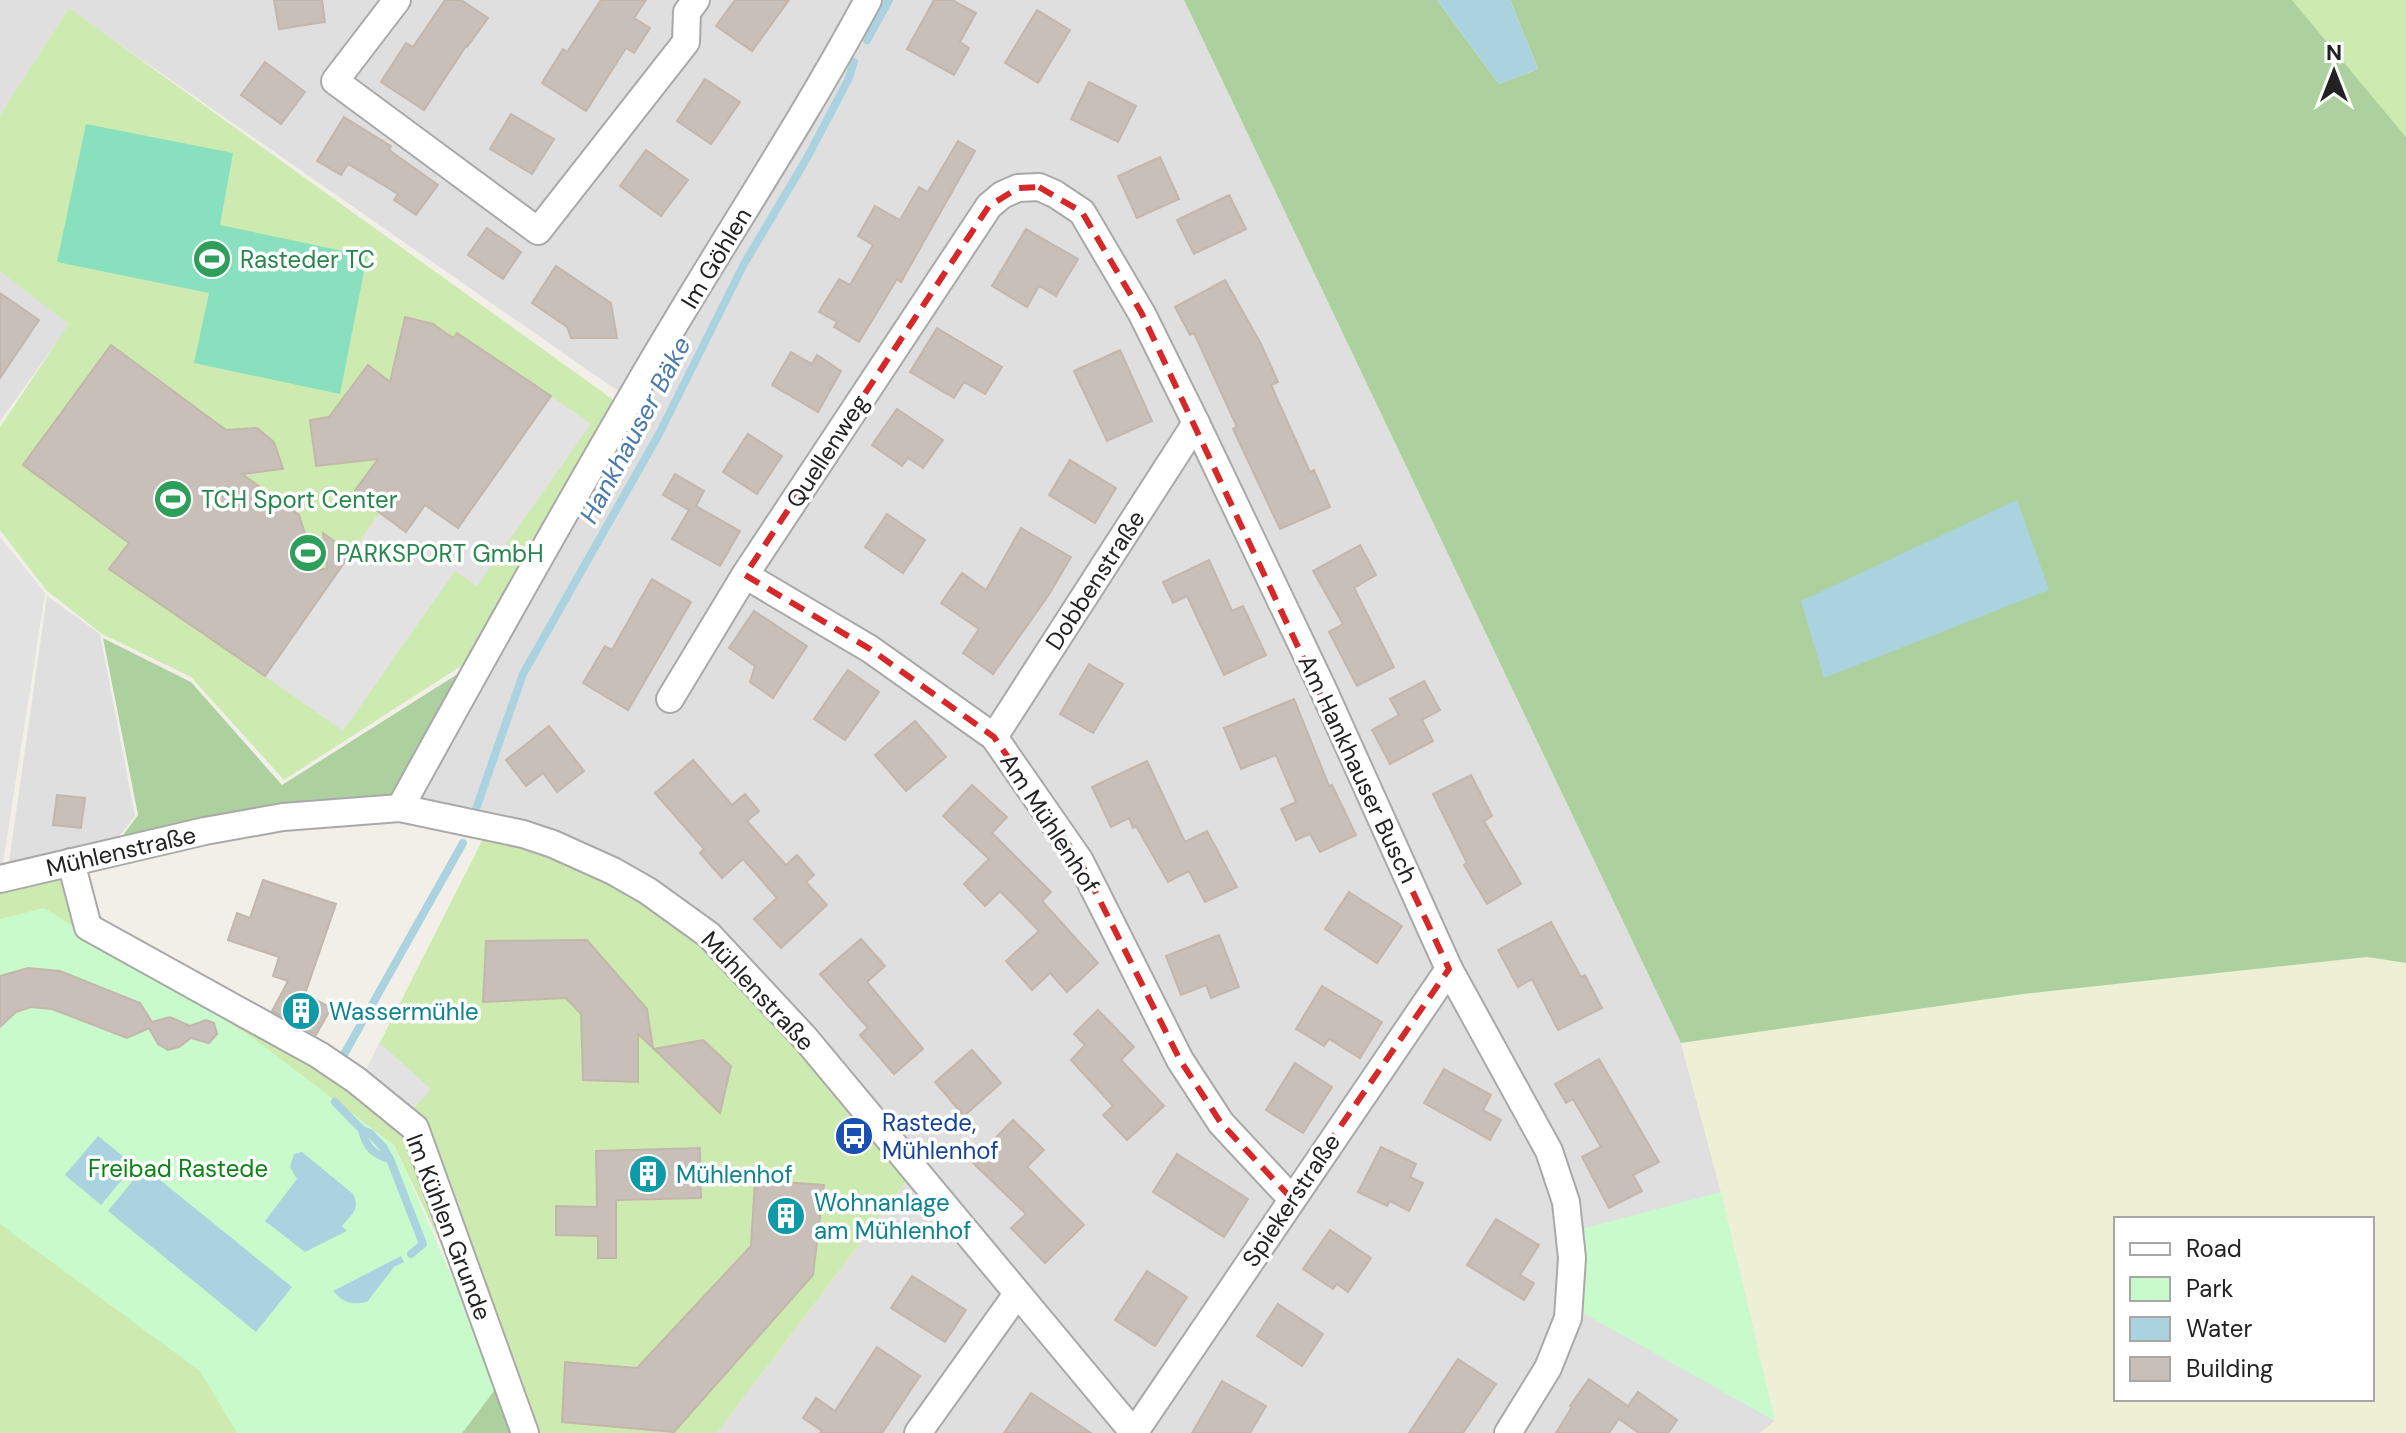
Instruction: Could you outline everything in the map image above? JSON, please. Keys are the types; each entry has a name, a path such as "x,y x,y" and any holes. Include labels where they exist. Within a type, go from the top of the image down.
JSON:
{"street":[{"path":"397,0 335,81 538,231 686,42 687,12 696,0"},
{"name":"Im Göhlen","path":"400,808 638,386 800,122 868,0"},
{"name":"Am Hankhauser Busch","path":"989,206 1002,195 1018,188 1039,187 1082,212 1142,314 1196,423 1322,687 1449,969 1549,1151 1566,1202 1572,1258 1568,1318 1548,1368 1508,1433"},
{"name":"Quellenweg","path":"670,699 745,575 989,206"},
{"name":"Dobbenstraße","path":"994,737 1196,423"},
{"name":"Am Mühlenhof","path":"745,575 870,649 994,737 1080,861 1180,1060 1221,1123 1291,1198"},
{"name":"Mühlenstraße","path":"0,879 205,831 283,817 400,808 483,824 553,844 613,871 648,891 709,935 805,1038 1134,1433"},
{"name":"Im Kühlen Grunde","path":"71,862 88,927 319,1055 356,1080 415,1128 525,1433"},
{"name":"Spiekerstraße","path":"1134,1433 1449,969"},
{"path":"918,1433 1017,1294"}],"highlighted area":[{"path":"1039,187 1082,212 1142,314 1449,969 1291,1198 1221,1123 1180,1060 1080,861 994,737 870,649 745,575 989,206 1018,188"}],"shaded area":[{"path":"0,0 1184,0 1681,1043 1721,1192 1775,1421 1760,1433 717,1433 915,1170 709,935 406,802 635,403 69,9 0,115"},
{"path":"0,272 70,324 0,421"},
{"path":"551,396 591,424 477,586 455,571 343,731 265,676 379,513 406,532 425,505 458,528"},
{"path":"0,537 45,593 2,869 0,869"},
{"path":"47,596 100,634 135,816 110,848 8,869"},
{"path":"380,1043 431,1089 414,1108 366,1071"}],"green space":[{"path":"1184,0 1437,0 1499,84 1538,69 1510,0 2292,0 2406,137 2406,963 2367,957 2023,994 1681,1043"},
{"path":"2292,0 2406,0 2406,137"},
{"path":"69,8 619,404 475,657 284,780 191,677 102,634 46,590 0,530 0,427 69,324 0,272 0,115"},
{"name":"Rasteder TC","path":"86,124 233,153 220,225 367,256 340,394 194,363 209,293 57,262"},
{"path":"103,638 191,682 282,785 472,665 396,801 115,846 138,815"},
{"path":"486,833 523,834 709,935 915,1170 717,1433 525,1433 505,1379 394,1145 0,930 0,883 67,867 83,929 361,1080"},
{"name":"Freibad Rastede","path":"44,908 253,1038 394,1145 499,1384 462,1433 237,1433 200,1371 0,1224 0,919"},
{"path":"2367,957 2406,963 2406,1433 1760,1433 1775,1421 1721,1192 1681,1043 2023,994"},
{"path":"0,1117 451,1433 0,1433"},
{"path":"1721,1192 1775,1421 1569,1305 1570,1232"},
{"path":"499,1384 519,1433 462,1433"}],"water":[{"path":"1437,0 1510,0 1538,69 1499,84"},
{"path":"2017,500 2049,590 1824,678 1801,601"},
{"path":"98,1136 134,1165 101,1205 65,1175"},
{"path":"302,1152 353,1194 356,1204 354,1212 342,1226 347,1231 305,1252 265,1221 297,1179 290,1167 294,1154"},
{"path":"144,1167 292,1287 256,1332 108,1211"},
{"path":"401,1256 404,1262 394,1267 367,1302 348,1302 333,1291"}],"building":[{"path":"274,0 322,0 325,22 279,29"},
{"path":"445,0 461,0 488,18 424,110 381,82 406,43 413,47"},
{"path":"601,0 646,0 634,18 650,28 634,53 626,48 586,111 542,83 563,49 567,52"},
{"path":"735,0 789,0 752,51 716,26"},
{"path":"934,0 952,0 976,13 960,42 969,48 954,75 907,49"},
{"path":"1037,10 1070,30 1038,83 1005,63"},
{"path":"265,62 305,92 281,124 241,95"},
{"path":"705,79 740,102 711,144 677,121"},
{"path":"1089,82 1136,106 1118,142 1071,119"},
{"path":"511,114 554,139 532,174 490,149"},
{"path":"344,117 391,146 389,150 438,185 416,215 394,200 398,194 348,164 341,175 317,161"},
{"path":"958,141 975,151 901,282 897,279 859,342 834,327 837,322 819,312 839,279 850,285 873,245 858,236 875,206 900,220 919,187 928,192"},
{"path":"646,150 688,180 661,216 620,186"},
{"path":"1160,157 1179,199 1137,218 1118,176"},
{"path":"1229,195 1246,229 1194,254 1177,220"},
{"path":"487,228 521,252 503,279 468,255"},
{"path":"1026,229 1078,259 1056,296 1039,286 1027,307 992,286"},
{"path":"556,266 611,303 617,338 571,338 567,327 532,303"},
{"path":"1225,280 1261,344 1278,382 1271,385 1310,472 1314,470 1330,507 1280,529 1233,429 1237,427 1194,333 1190,335 1175,307"},
{"path":"0,293 39,320 0,378"},
{"path":"405,317 433,324 453,338 457,333 551,396 458,528 425,505 406,532 353,493 378,459 316,466 310,420 329,417 368,365 390,382"},
{"path":"937,328 1002,367 985,394 964,382 954,398 910,372"},
{"name":"TCH Sport Center","path":"111,345 226,430 257,428 274,442 283,469 242,474 299,515 317,571 327,568 323,533 351,553 265,676 109,569 129,543 23,465"},
{"path":"1120,350 1152,421 1107,441 1074,371"},
{"path":"791,352 812,364 817,355 841,371 818,412 772,385"},
{"path":"897,409 943,440 923,468 908,458 902,466 872,445"},
{"path":"748,434 782,456 757,494 723,472"},
{"path":"1070,460 1116,488 1095,523 1049,495"},
{"path":"675,474 704,491 696,506 740,531 720,566 672,539 689,510 663,495"},
{"path":"887,514 925,540 903,573 865,547"},
{"path":"1021,528 1071,557 1048,596 993,674 963,653 979,629 941,603 962,573 986,590"},
{"path":"1360,545 1376,575 1354,588 1394,667 1357,686 1329,632 1343,624 1313,571"},
{"path":"1209,560 1232,611 1243,606 1266,655 1224,675 1187,596 1173,603 1163,582"},
{"path":"652,579 691,602 628,710 583,683 605,646 612,650"},
{"path":"754,611 807,646 773,698 750,682 755,666 729,648"},
{"path":"1089,664 1123,684 1093,733 1060,714"},
{"path":"848,670 879,692 845,740 814,719"},
{"path":"1424,681 1440,710 1422,720 1433,741 1390,764 1372,730 1399,715 1390,699"},
{"path":"1294,699 1329,786 1332,785 1356,835 1320,852 1310,834 1296,840 1281,809 1296,802 1276,755 1241,769 1224,728"},
{"path":"915,721 946,757 906,791 875,755"},
{"path":"549,726 584,771 557,792 543,773 526,786 506,760"},
{"path":"693,760 732,805 745,794 759,811 747,821 786,865 797,855 814,875 806,882 827,905 781,948 754,919 777,898 743,859 722,878 700,853 704,849 655,793"},
{"path":"1147,761 1185,842 1207,831 1237,887 1205,902 1189,871 1168,882 1129,818 1111,827 1092,787"},
{"path":"1471,775 1492,816 1484,821 1521,884 1487,904 1464,865 1467,863 1433,794"},
{"path":"972,785 1007,817 992,833 1051,892 1042,901 1098,963 1067,992 1050,973 1032,990 1006,961 1039,931 1000,891 985,906 964,884 989,859 943,816"},
{"path":"57,795 85,798 81,828 53,825"},
{"path":"263,880 336,904 305,994 331,1008 316,1035 272,1011 288,981 273,976 279,957 228,940 237,913 250,918"},
{"path":"1349,892 1402,926 1377,963 1325,929"},
{"path":"1551,922 1602,1008 1558,1030 1532,979 1518,987 1498,950"},
{"path":"1219,935 1239,987 1211,998 1206,985 1181,995 1166,956"},
{"path":"861,939 885,966 867,982 923,1049 894,1074 860,1035 868,1028 820,974"},
{"path":"587,940 647,1009 653,1048 638,1034 638,1082 583,1080 581,1014 566,998 483,1002 486,941"},
{"path":"28,968 60,971 140,1003 152,1022 170,1017 190,1026 206,1020 214,1023 217,1034 209,1043 191,1038 179,1047 168,1050 158,1044 149,1028 127,1038 52,1009 31,1007 16,1012 0,1027 0,976"},
{"path":"1322,986 1382,1022 1360,1058 1329,1039 1324,1046 1296,1029"},
{"path":"1098,1010 1134,1047 1121,1060 1164,1106 1127,1140 1103,1115 1113,1106 1071,1060 1085,1045 1074,1034"},
{"path":"703,1040 731,1066 720,1113 654,1049"},
{"path":"972,1050 1001,1083 964,1116 935,1082"},
{"path":"1599,1059 1659,1162 1633,1175 1642,1191 1609,1208 1582,1157 1601,1147 1573,1099 1566,1103 1555,1084"},
{"path":"1295,1063 1332,1087 1303,1133 1266,1110"},
{"path":"1444,1069 1491,1095 1483,1110 1501,1120 1490,1140 1424,1103"},
{"path":"1013,1120 1044,1150 1027,1167 1084,1225 1045,1263 1011,1228 1026,1214 972,1162"},
{"path":"1381,1147 1416,1164 1410,1177 1423,1183 1409,1211 1390,1201 1387,1206 1358,1192"},
{"name":"Mühlenhof","path":"700,1148 701,1198 616,1200 616,1258 598,1258 598,1236 556,1235 556,1206 597,1207 596,1151"},
{"path":"1177,1154 1248,1199 1224,1237 1153,1192"},
{"path":"755,1180 824,1185 813,1275 674,1432 562,1422 565,1362 637,1368 751,1246"},
{"path":"1496,1219 1539,1245 1520,1275 1534,1283 1524,1300 1467,1265"},
{"path":"1330,1230 1371,1258 1348,1292 1337,1284 1333,1289 1303,1269"},
{"path":"1147,1271 1187,1297 1155,1346 1115,1320"},
{"path":"912,1276 966,1310 945,1342 891,1308"},
{"path":"1278,1304 1323,1334 1302,1366 1257,1336"},
{"path":"877,1347 920,1376 882,1433 820,1433 822,1431 803,1418 816,1398 835,1411"},
{"path":"1458,1359 1496,1384 1463,1433 1409,1433"},
{"path":"1589,1379 1628,1406 1638,1392 1677,1420 1668,1433 1639,1433 1620,1417 1609,1433 1556,1433"},
{"path":"1222,1381 1266,1406 1250,1433 1192,1433"},
{"path":"1031,1393 1091,1433 1004,1433"}],"waterway":[{"path":"867,40 889,0"},
{"name":"Hankhauser Bäke","path":"476,809 523,674 659,434 744,264 807,158 848,80 854,62"},
{"name":"Hankhauser Bäke","path":"342,1058 463,843"},
{"path":"335,1102 362,1130 370,1133 390,1159 423,1244 411,1254"},
{"path":"362,1130 371,1149 389,1159"}],"place":[{"name":"Rasteder TC","path":"212,259"},
{"name":"TCH Sport Center","path":"173,499"},
{"name":"PARKSPORT GmbH","path":"308,553"},
{"name":"Wassermühle","path":"301,1011"},
{"name":"Rastede, Mühlenhof","path":"854,1136"},
{"name":"Mühlenhof","path":"648,1174"},
{"name":"Wohnanlage am Mühlenhof","path":"786,1216"}]}
